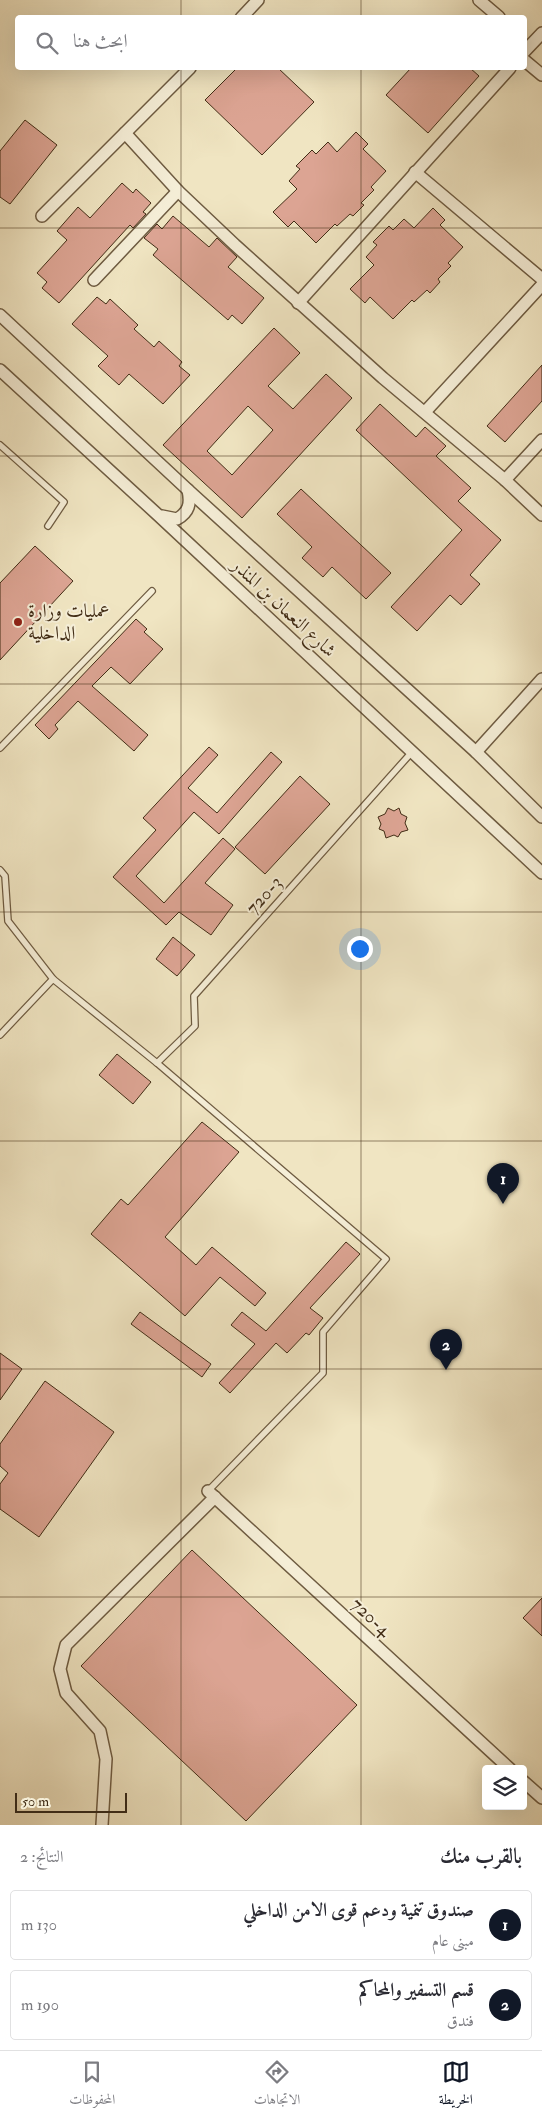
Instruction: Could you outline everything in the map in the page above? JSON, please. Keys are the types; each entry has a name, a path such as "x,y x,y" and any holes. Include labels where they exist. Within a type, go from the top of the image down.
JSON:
{"street":[{"path":"244,15 258,0"},
{"path":"479,0 497,15"},
{"path":"527,49 542,33"},
{"path":"527,62 542,75"},
{"path":"42,216 188,70"},
{"path":"298,303 508,70"},
{"path":"125,133 178,191 298,303 383,378 505,480 542,515"},
{"path":"415,172 542,279"},
{"path":"94,280 178,191"},
{"path":"425,412 542,285"},
{"name":"شارع النعمان بن المنذر","path":"0,315 188,490 476,752 542,817"},
{"name":"شارع النعمان بن المنذر","path":"0,370 542,873"},
{"path":"505,480 542,440"},
{"path":"158,515 172,520 177,520 184,515 189,509 188,490"},
{"path":"476,752 542,679"},
{"path":"102,1825 106,1759 100,1731 66,1693 60,1670 66,1645 212,1494"},
{"name":"720-4","path":"212,1494 506,1765"},
{"path":"527,1785 542,1798"}],"lane":[{"path":"0,445 64,502 48,526"},
{"path":"0,748 152,591"},
{"name":"720-3","path":"157,1063 195,1026 194,996 412,752"},
{"path":"0,870 5,876 8,921 53,979 157,1063 386,1259 323,1332 323,1373 212,1494"},
{"path":"0,1035 53,979"}],"building":[{"path":"235,70 280,70 314,102 262,155 205,100"},
{"path":"409,70 472,70 479,76 428,133 386,95"},
{"path":"25,120 57,145 10,204 0,197 0,151"},
{"path":"356,132 368,144 363,149 386,171 371,187 374,190 361,203 364,205 353,216 350,214 337,226 335,224 316,243 294,221 288,227 273,212 297,189 289,181 300,169 296,166 312,150 316,154 328,142 337,152"},
{"path":"122,183 133,193 136,189 151,203 143,212 146,214 133,228 130,225 59,303 42,288 47,282 37,273 67,240 57,231 78,207 90,218"},
{"path":"433,208 445,220 440,225 463,247 448,263 451,266 438,279 440,282 430,293 427,290 414,302 412,300 393,319 370,297 365,303 350,289 374,265 366,257 377,245 373,242 389,226 393,230 404,219 414,228"},
{"path":"173,216 209,247 217,238 237,257 228,267 264,298 242,324 232,315 228,320 153,255 158,249 144,238 157,224 162,229"},
{"path":"97,297 106,304 110,299 138,325 134,329 154,347 159,341 182,362 179,366 190,375 163,404 129,374 119,385 98,366 108,356 72,324"},
{"path":"274,328 300,353 268,386 293,409 326,374 352,398 242,518 163,445","holes":["248,406 273,430 232,475 207,451"]},
{"path":"542,365 542,401 505,442 487,426"},
{"path":"380,404 416,437 425,427 446,446 436,456 471,488 458,501 501,540 470,575 480,584 461,605 450,595 417,631 391,607 462,530 356,430"},
{"path":"301,489 391,573 366,599 332,567 323,577 302,558 312,547 277,514"},
{"name":"عمليات وزارة الداخلية","path":"35,546 73,581 0,660 0,583"},
{"path":"136,619 147,629 144,632 163,649 130,684 111,667 92,686 148,735 134,751 78,701 55,725 58,729 49,739 35,725"},
{"path":"209,747 218,755 188,788 217,813 271,752 282,762 219,834 194,812 136,876 164,903 223,838 235,849 205,883 233,905 211,935 179,912 166,925 113,877 156,830 143,818"},
{"path":"300,776 330,804 265,874 235,847"},
{"path":"388,808 394,811 399,808 401,814 407,817 405,823 408,830 401,832 398,837 394,835 386,838 384,831 379,829 381,824 378,817 385,814"},
{"path":"173,937 195,955 177,976 156,959"},
{"path":"117,1054 151,1082 133,1104 99,1075"},
{"path":"202,1122 239,1152 165,1237 196,1265 212,1247 266,1293 255,1306 220,1277 185,1316 91,1234 121,1199 128,1205"},
{"path":"346,1242 360,1254 310,1308 323,1318 309,1335 306,1333 287,1353 276,1343 230,1393 219,1383 255,1344 231,1325 242,1312 266,1331"},
{"path":"140,1312 211,1364 202,1377 131,1324"},
{"path":"0,1353 22,1369 0,1400"},
{"path":"45,1381 114,1432 39,1537 0,1509 0,1484 8,1473 0,1466 0,1444"},
{"path":"192,1550 357,1705 246,1821 81,1666"},
{"path":"542,1598 542,1636 523,1618"}],"place":[{"name":"عمليات وزارة الداخلية","path":"18,622"},
{"name":"صندوق تنمية ودعم قوى الامن الداخلي","path":"503,1204"},
{"name":"قسم التسفير والمحاكم","path":"446,1370"}]}
